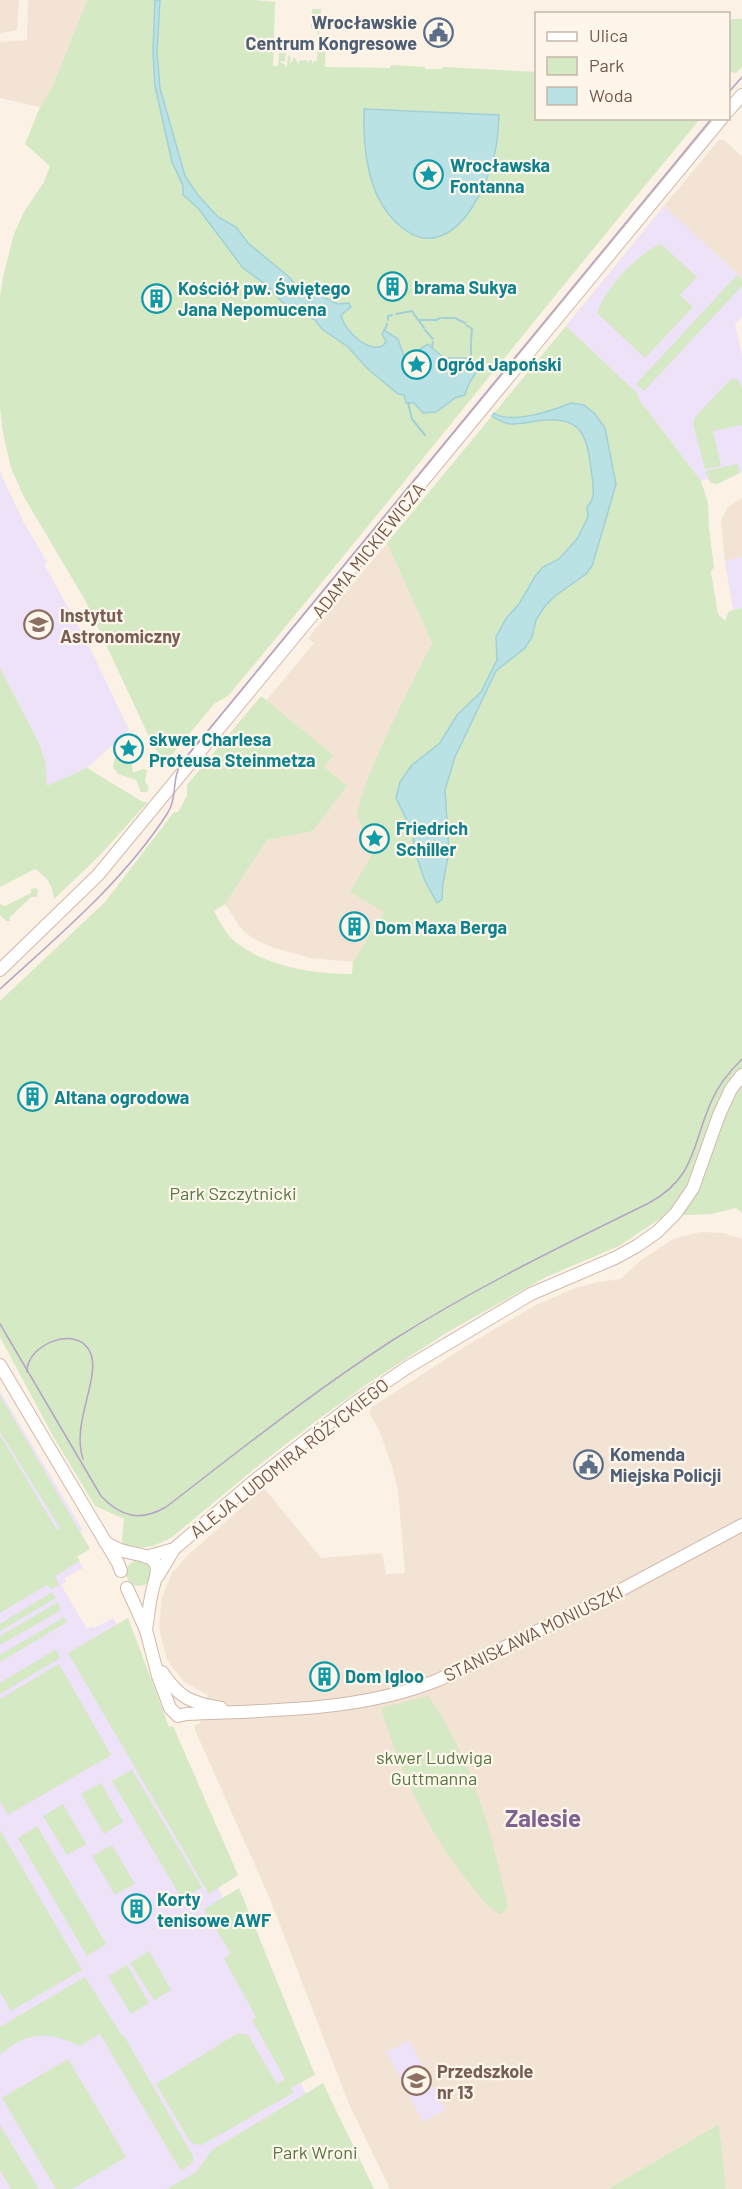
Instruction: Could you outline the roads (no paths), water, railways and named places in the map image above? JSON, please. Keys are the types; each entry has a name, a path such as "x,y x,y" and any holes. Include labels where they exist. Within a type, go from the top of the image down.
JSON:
{"street":[{"path":"730,110 742,95"},
{"name":"ADAMA MICKIEWICZA","path":"0,970 98,875 720,120"},
{"name":"ALEJA LUDOMIRA RÓŻYCKIEGO","path":"154,1585 174,1548 254,1481 343,1412 408,1367 531,1294 615,1258 657,1232 676,1213 693,1188 719,1115 731,1089 742,1075"},
{"path":"0,1365 121,1571"},
{"name":"STANISŁAWA MONIUSZKI","path":"186,1714 306,1709 376,1698 428,1684 618,1592 742,1525"},
{"path":"105,1542 155,1564 154,1585 146,1630"},
{"name":"ALEJA LUDOMIRA RÓŻYCKIEGO","path":"141,1556 174,1548"},
{"path":"141,1556 125,1562 121,1571 121,1580 146,1630 158,1676 169,1704 175,1714 180,1716 186,1714 190,1707 185,1698 170,1685 157,1666"},
{"path":"127,1588 139,1592 154,1585"},
{"path":"169,1704 174,1698 185,1698"},
{"name":"STANISŁAWA MONIUSZKI","path":"185,1698 240,1711"}],"water":[{"path":"155,0 160,0 157,52 160,88 185,176 197,194 218,217 236,227 248,243 296,285 338,304 349,303 351,307 341,315 343,321 363,343 376,347 383,346 386,341 382,334 384,330 398,339 405,359 428,344 444,357 474,360 479,368 465,395 455,398 436,412 423,413 414,403 406,403 404,395 398,394 368,369 348,347 322,329 315,320 282,302 265,284 243,268 198,208 183,195 183,186 172,162 155,86 153,51"},
{"name":"Wrocławska Fontanna","path":"364,109 499,115 492,165 480,194 462,221 450,231 437,237 423,238 404,229 388,214 380,201 369,172"},
{"path":"571,403 584,405 595,414 605,428 616,484 592,566 586,574 545,606 536,620 532,637 525,648 496,671 455,757 445,790 449,851 442,899 437,903 425,881 414,849 413,833 396,798 400,782 412,765 440,743 457,715 481,692 497,660 496,637 507,617 519,604 543,567 559,559 577,539 588,517 587,507 592,500 593,493 588,450 580,431 574,425 565,421 553,420 508,424 492,416 494,413 501,416 521,417"}],"waterway":[{"path":"396,314 412,311 424,328"},
{"path":"388,320 388,316 392,315"},
{"path":"420,320 440,318"},
{"path":"442,318 455,318 465,323"},
{"path":"385,330 387,324"},
{"path":"466,325 472,329 471,341"},
{"path":"425,330 433,339"},
{"path":"432,347 433,342"},
{"path":"471,343 471,359"},
{"path":"408,403 412,419 425,435"}],"tram line":[{"path":"730,91 742,77"},
{"path":"0,989 89,907 150,839 170,808 182,762 710,120"},
{"path":"0,1324 101,1496 124,1513 139,1516 157,1512 306,1400 393,1340 487,1285 665,1193 685,1170 715,1094 725,1078 742,1059"},
{"path":"27,1372 29,1362 35,1353 54,1341 76,1340 85,1345 91,1354 92,1376 80,1431 83,1459"}],"place":[{"name":"Wrocławskie Centrum Kongresowe","path":"438,32"},
{"name":"Wrocławska Fontanna","path":"429,175"},
{"name":"brama Sukya","path":"393,287"},
{"name":"Kościół pw. Świętego Jana Nepomucena","path":"157,298"},
{"name":"Ogród Japoński","path":"416,364"},
{"name":"Instytut Astronomiczny","path":"39,625"},
{"name":"skwer Charlesa Proteusa Steinmetza","path":"128,749"},
{"name":"Friedrich Schiller","path":"375,838"},
{"name":"Dom Maxa Berga","path":"354,927"},
{"name":"Altana ogrodowa","path":"33,1097"},
{"name":"Komenda Miejska Policji","path":"589,1464"},
{"name":"Dom Igloo","path":"324,1676"},
{"name":"Korty tenisowe AWF","path":"136,1909"},
{"name":"Przedszkole nr 13","path":"416,2081"}],"district":[{"name":"Zalesie","path":"543,1817"}],"park label":[{"name":"Park Szczytnicki","path":"233,1193"},
{"name":"skwer Ludwiga Guttmanna","path":"434,1767"},
{"name":"Park Wroni","path":"315,2152"}]}
